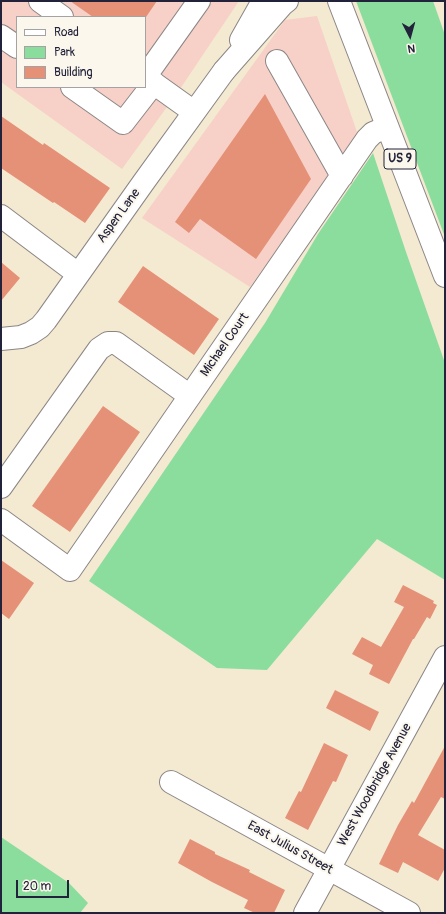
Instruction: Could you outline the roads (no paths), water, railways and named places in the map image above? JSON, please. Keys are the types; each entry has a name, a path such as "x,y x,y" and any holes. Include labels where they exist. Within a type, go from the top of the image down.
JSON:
{"main road":[{"path":"40,1 61,16"},
{"path":"194,112 148,79 199,1"},
{"path":"224,72 263,1"},
{"path":"224,72 287,1"},
{"path":"326,1 342,8"},
{"name":"US 9","path":"342,8 445,276"},
{"path":"1,36 16,46"},
{"path":"277,61 342,176"},
{"name":"Aspen Lane","path":"1,339 21,337 40,327 46,320 224,72"},
{"path":"73,88 123,124 143,88"},
{"name":"Michael Court","path":"1,520 70,570 367,139 373,133 387,127"},
{"path":"1,216 78,274"},
{"path":"1,487 98,348 108,343 116,344 190,396"},
{"name":"West Woodbridge Avenue","path":"305,913 445,657"},
{"name":"East Julius Street","path":"171,782 409,913"}]}
